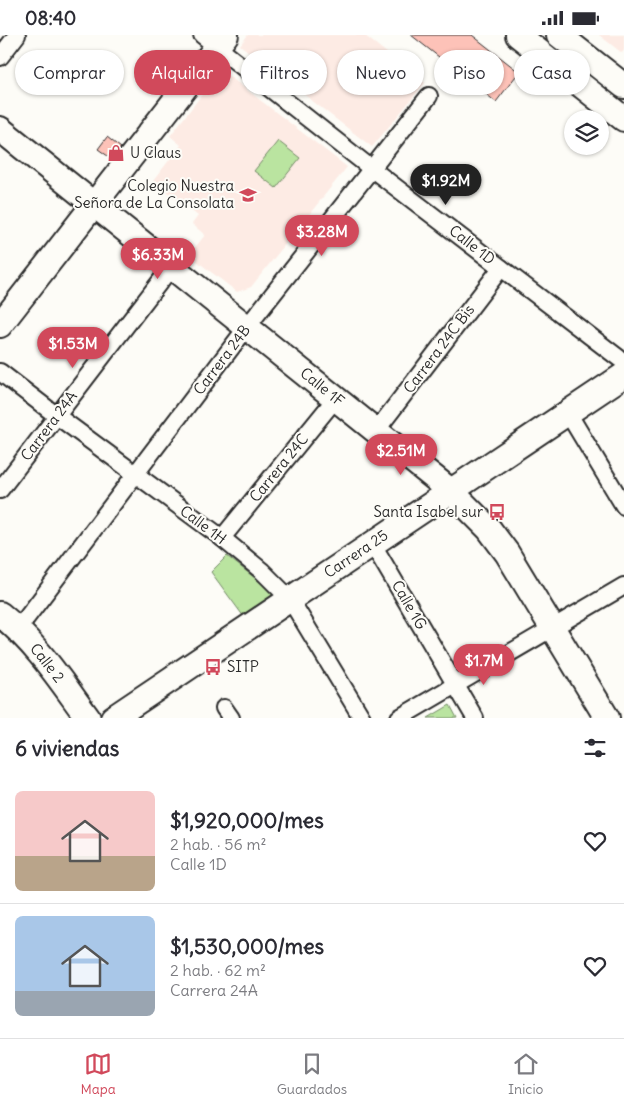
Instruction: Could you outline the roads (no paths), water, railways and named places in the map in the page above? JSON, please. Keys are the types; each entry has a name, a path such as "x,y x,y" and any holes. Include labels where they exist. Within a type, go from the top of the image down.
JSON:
{"street":[{"path":"0,57 17,35"},
{"path":"518,35 624,119"},
{"path":"559,35 621,78"},
{"path":"0,325 94,204 215,39"},
{"name":"Calle 1D","path":"215,39 372,169 624,362"},
{"name":"Carrera 24B","path":"18,629 247,327 429,95"},
{"name":"Calle 1F","path":"0,129 452,492 478,517 497,539 606,718"},
{"name":"Carrera 24A","path":"0,491 172,266"},
{"name":"Carrera 24C Bis","path":"376,431 501,268"},
{"name":"Calle 1H","path":"0,372 222,538 262,571 290,599 362,718"},
{"name":"Carrera 25","path":"113,718 624,375"},
{"name":"Carrera 24C","path":"222,538 336,398"},
{"path":"568,413 624,506"},
{"name":"Calle 1G","path":"372,543 475,718"},
{"path":"399,718 624,586"},
{"name":"Calle 2","path":"0,614 18,629 43,656 88,718"}],"place":[{"name":"U Claus","path":"116,153"},
{"name":"Colegio Nuestra Señora de La Consolata","path":"248,195"},
{"name":"Santa Isabel sur","path":"497,512"},
{"name":"SITP","path":"213,667"}]}
